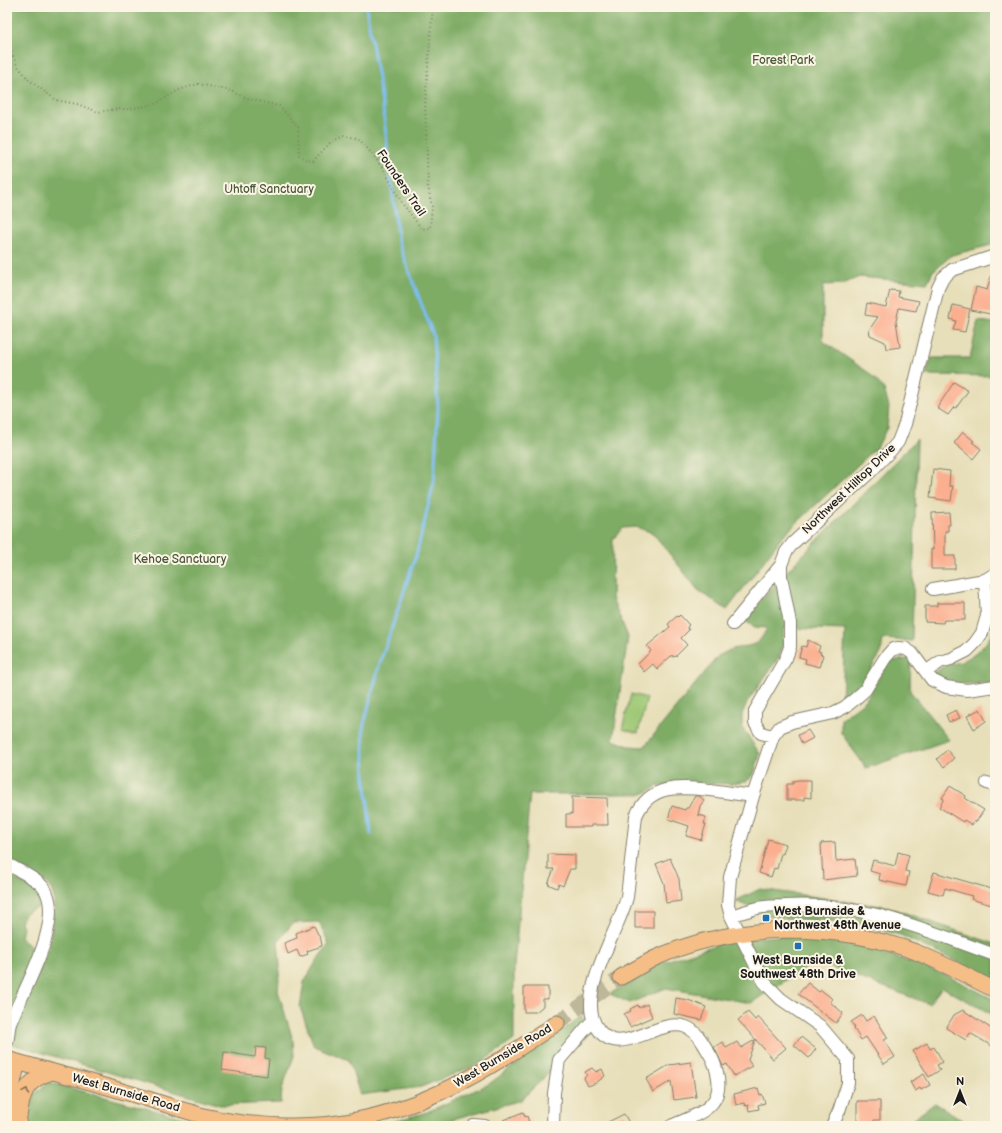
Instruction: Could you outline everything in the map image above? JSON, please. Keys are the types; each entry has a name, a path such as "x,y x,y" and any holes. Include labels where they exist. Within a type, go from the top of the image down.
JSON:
{"main road":[{"path":"621,977 653,959 721,937 740,933 796,930 839,933 879,941 937,961 995,990"},
{"name":"West Burnside Road","path":"12,1061 205,1116 234,1121 281,1125 321,1125 366,1118 402,1108 433,1096 476,1075 557,1023"},
{"path":"12,1061 10,1102 18,1125"},
{"path":"18,1125 22,1101 28,1087 37,1077 52,1072"},
{"path":"7,1104 18,1125"}],"street":[{"name":"Northwest Hilltop Drive","path":"733,624 781,565 786,552 794,543 871,471 898,442 905,424 938,288 943,278 952,270 995,256"},
{"path":"774,736 761,733 755,723 755,711 786,658 790,647 790,623 781,576 781,565"},
{"path":"927,671 940,662 951,659 967,651 982,633 987,616 990,577 933,589"},
{"path":"832,1126 839,1111 848,1083 848,1059 820,1026 781,999 764,982 731,916 728,905 730,877 753,796 774,736 780,727 792,722 833,713 856,699 893,649 906,649 912,653 927,671 932,680 946,687 968,690 995,686"},
{"path":"671,1126 708,1107 714,1102 717,1095 718,1082 716,1071 711,1056 700,1038 686,1027 672,1025 630,1040 615,1040 599,1030 593,1020 590,1009 591,996 602,958 624,909 627,897 636,816 640,806 646,799 654,794 672,788 688,788 753,796"},
{"path":"7,864 43,886 49,898 50,907 44,946 10,1023 7,1042"},
{"path":"731,916 758,908 791,905 817,905 854,909 886,916 995,955"},
{"path":"553,1126 554,1093 559,1060 593,1020"}],"path":[{"name":"Founders Trail","path":"7,46 9,47 17,65 29,80 56,100 77,104 98,112 130,109 155,104 179,90 198,84 228,90 250,99 279,106 298,127 299,155 306,160 313,161 330,143 343,136 358,138 384,170 402,203 422,229 430,228 432,207 428,186 425,104 434,7"}],"green space":[{"path":"7,7 611,7 618,15 679,7 995,7 995,244 952,255 933,271 927,283 859,277 843,284 823,285 823,341 869,373 884,389 889,407 887,428 878,446 782,537 727,610 698,590 653,533 636,527 623,528 613,539 612,598 628,637 613,740 629,746 644,747 718,656 731,650 754,644 761,639 767,628 755,627 743,620 793,565 917,439 912,641 883,639 881,653 859,688 842,699 845,630 783,628 784,643 779,657 748,701 742,714 742,727 760,754 754,774 747,781 733,784 694,783 658,786 643,794 530,794 514,966 514,1040 479,1064 421,1087 360,1095 349,1060 314,1046 300,1007 304,982 319,957 329,944 319,922 293,923 278,941 280,966 278,991 293,1040 294,1056 282,1089 281,1103 220,1105 12,1044 14,1025 38,975 49,946 54,897 51,889 45,882 7,858"},
{"path":"978,321 995,323 995,376 926,375 931,358 970,358"},
{"path":"995,626 995,683 951,684 930,675 946,665 961,662 975,654 986,643"},
{"path":"911,659 910,691 949,740 866,768 841,733 841,719 865,701 889,661"},
{"path":"631,694 647,698 638,733 622,729"},
{"path":"7,874 35,890 40,899 38,908 28,912 21,922 23,927 21,938 36,951 7,1018"},
{"path":"760,889 888,907 995,944 995,980 900,935 854,923 772,917 735,901"},
{"path":"797,935 853,942 946,975 995,1000 995,1016 942,987 929,1004 815,961 751,1003 666,988 630,1003 610,994 656,964 735,939"},
{"path":"581,1016 591,1032 521,1100 432,1126 373,1126 427,1112 489,1084"},
{"path":"48,1082 214,1126 29,1126 26,1119 31,1097"},
{"path":"935,1103 963,1120 959,1123 959,1126 904,1126"}],"building":[{"path":"992,271 995,272 995,315 971,310 976,287 987,290"},
{"path":"890,290 899,291 898,297 919,301 916,311 899,308 896,321 900,347 886,349 885,342 870,335 869,330 878,317 865,315 867,303 886,307"},
{"path":"953,305 970,309 965,332 953,330 956,321 950,319"},
{"path":"954,382 968,391 956,408 954,407 948,415 937,408"},
{"path":"963,432 981,449 973,459 954,443"},
{"path":"933,469 950,471 949,486 953,486 951,501 930,498"},
{"path":"949,512 950,525 948,525 948,531 945,531 945,556 955,556 955,569 931,569 931,549 933,550 932,513"},
{"path":"937,603 965,603 965,620 944,620 943,623 925,622 925,606 937,606"},
{"path":"680,615 689,625 687,627 689,630 681,638 687,645 676,656 673,657 672,655 657,669 653,664 644,672 638,664 651,651 647,646 670,627 668,624"},
{"path":"808,640 820,646 818,651 823,655 819,667 805,663 806,659 799,657 802,646 806,647"},
{"path":"980,709 986,721 974,729 967,716"},
{"path":"956,710 960,718 949,722 946,715"},
{"path":"808,730 813,738 802,744 798,735"},
{"path":"947,750 954,758 944,767 937,759"},
{"path":"811,780 811,798 804,797 804,800 787,800 787,784 793,784 793,781"},
{"path":"950,786 984,810 976,822 974,821 972,825 964,820 963,822 939,807 944,799 942,798"},
{"path":"695,796 699,796 704,800 700,806 698,815 706,817 704,824 706,824 701,840 686,836 689,826 668,819 672,806 685,810 688,808"},
{"path":"572,797 607,798 608,825 566,827 566,814 572,814"},
{"path":"768,839 786,844 783,854 781,853 777,869 774,868 771,877 759,873"},
{"path":"835,842 836,861 855,859 857,876 823,880 821,843"},
{"path":"898,852 909,855 905,871 909,872 906,886 879,880 880,874 870,871 873,860 895,866"},
{"path":"548,854 575,855 575,869 570,869 563,886 559,884 557,888 548,884 554,869 548,869"},
{"path":"670,858 679,879 681,901 666,903 664,883 656,864"},
{"path":"934,872 995,890 995,906 971,899 972,896 945,888 943,895 928,891"},
{"path":"635,911 653,911 653,928 635,928"},
{"path":"314,926 321,940 322,946 307,951 308,954 300,957 297,950 288,954 284,943 297,938 296,933"},
{"path":"808,983 819,992 821,990 829,996 832,999 830,1002 843,1013 836,1023 798,994"},
{"path":"524,987 548,987 548,999 543,999 543,1006 536,1012 524,1012"},
{"path":"676,998 688,1000 706,1007 701,1020 674,1014"},
{"path":"647,1004 652,1017 630,1027 624,1014 631,1011 630,1009 638,1005 639,1008"},
{"path":"963,1010 995,1031 995,1048 970,1033 966,1040 946,1028 954,1015"},
{"path":"748,1012 755,1020 758,1017 786,1048 773,1059 738,1020"},
{"path":"862,1015 866,1021 874,1016 888,1038 884,1040 895,1057 884,1064 866,1037 861,1040 854,1029 855,1028 851,1022"},
{"path":"801,1037 816,1049 809,1058 794,1045"},
{"path":"755,1040 748,1060 752,1066 734,1076 727,1064 723,1066 714,1047 723,1042 726,1048 737,1042 741,1048"},
{"path":"927,1043 930,1049 934,1047 943,1062 937,1065 940,1070 929,1077 913,1051"},
{"path":"256,1047 266,1048 265,1058 269,1059 267,1076 222,1070 224,1052 255,1057"},
{"path":"691,1062 696,1097 674,1100 671,1081 653,1092 646,1079 669,1065"},
{"path":"592,1068 596,1072 602,1069 605,1076 596,1083 588,1086 584,1078 587,1075 585,1072"},
{"path":"924,1074 930,1085 921,1090 920,1088 915,1091 910,1082"},
{"path":"758,1088 765,1103 758,1105 759,1109 749,1111 748,1105 745,1106 744,1103 736,1105 734,1094"},
{"path":"857,1101 880,1101 880,1120 874,1120 874,1126 857,1126"},
{"path":"523,1112 525,1117 527,1116 530,1126 505,1126 503,1120"},
{"path":"624,1114 631,1126 600,1126"}],"waterway":[{"path":"366,7 383,109 398,242 433,335 438,407 434,482 417,552 379,666 363,728 365,775 371,834"}],"tunnel":[{"path":"557,1023 621,977"}],"place":[{"name":"West Burnside & Northwest 48th Avenue","path":"766,918"},
{"name":"West Burnside & Southwest 48th Drive","path":"798,946"}],"park label":[{"name":"Forest Park","path":"783,60"},
{"name":"Uhtoff Sanctuary","path":"269,189"},
{"name":"Kehoe Sanctuary","path":"180,559"}]}
